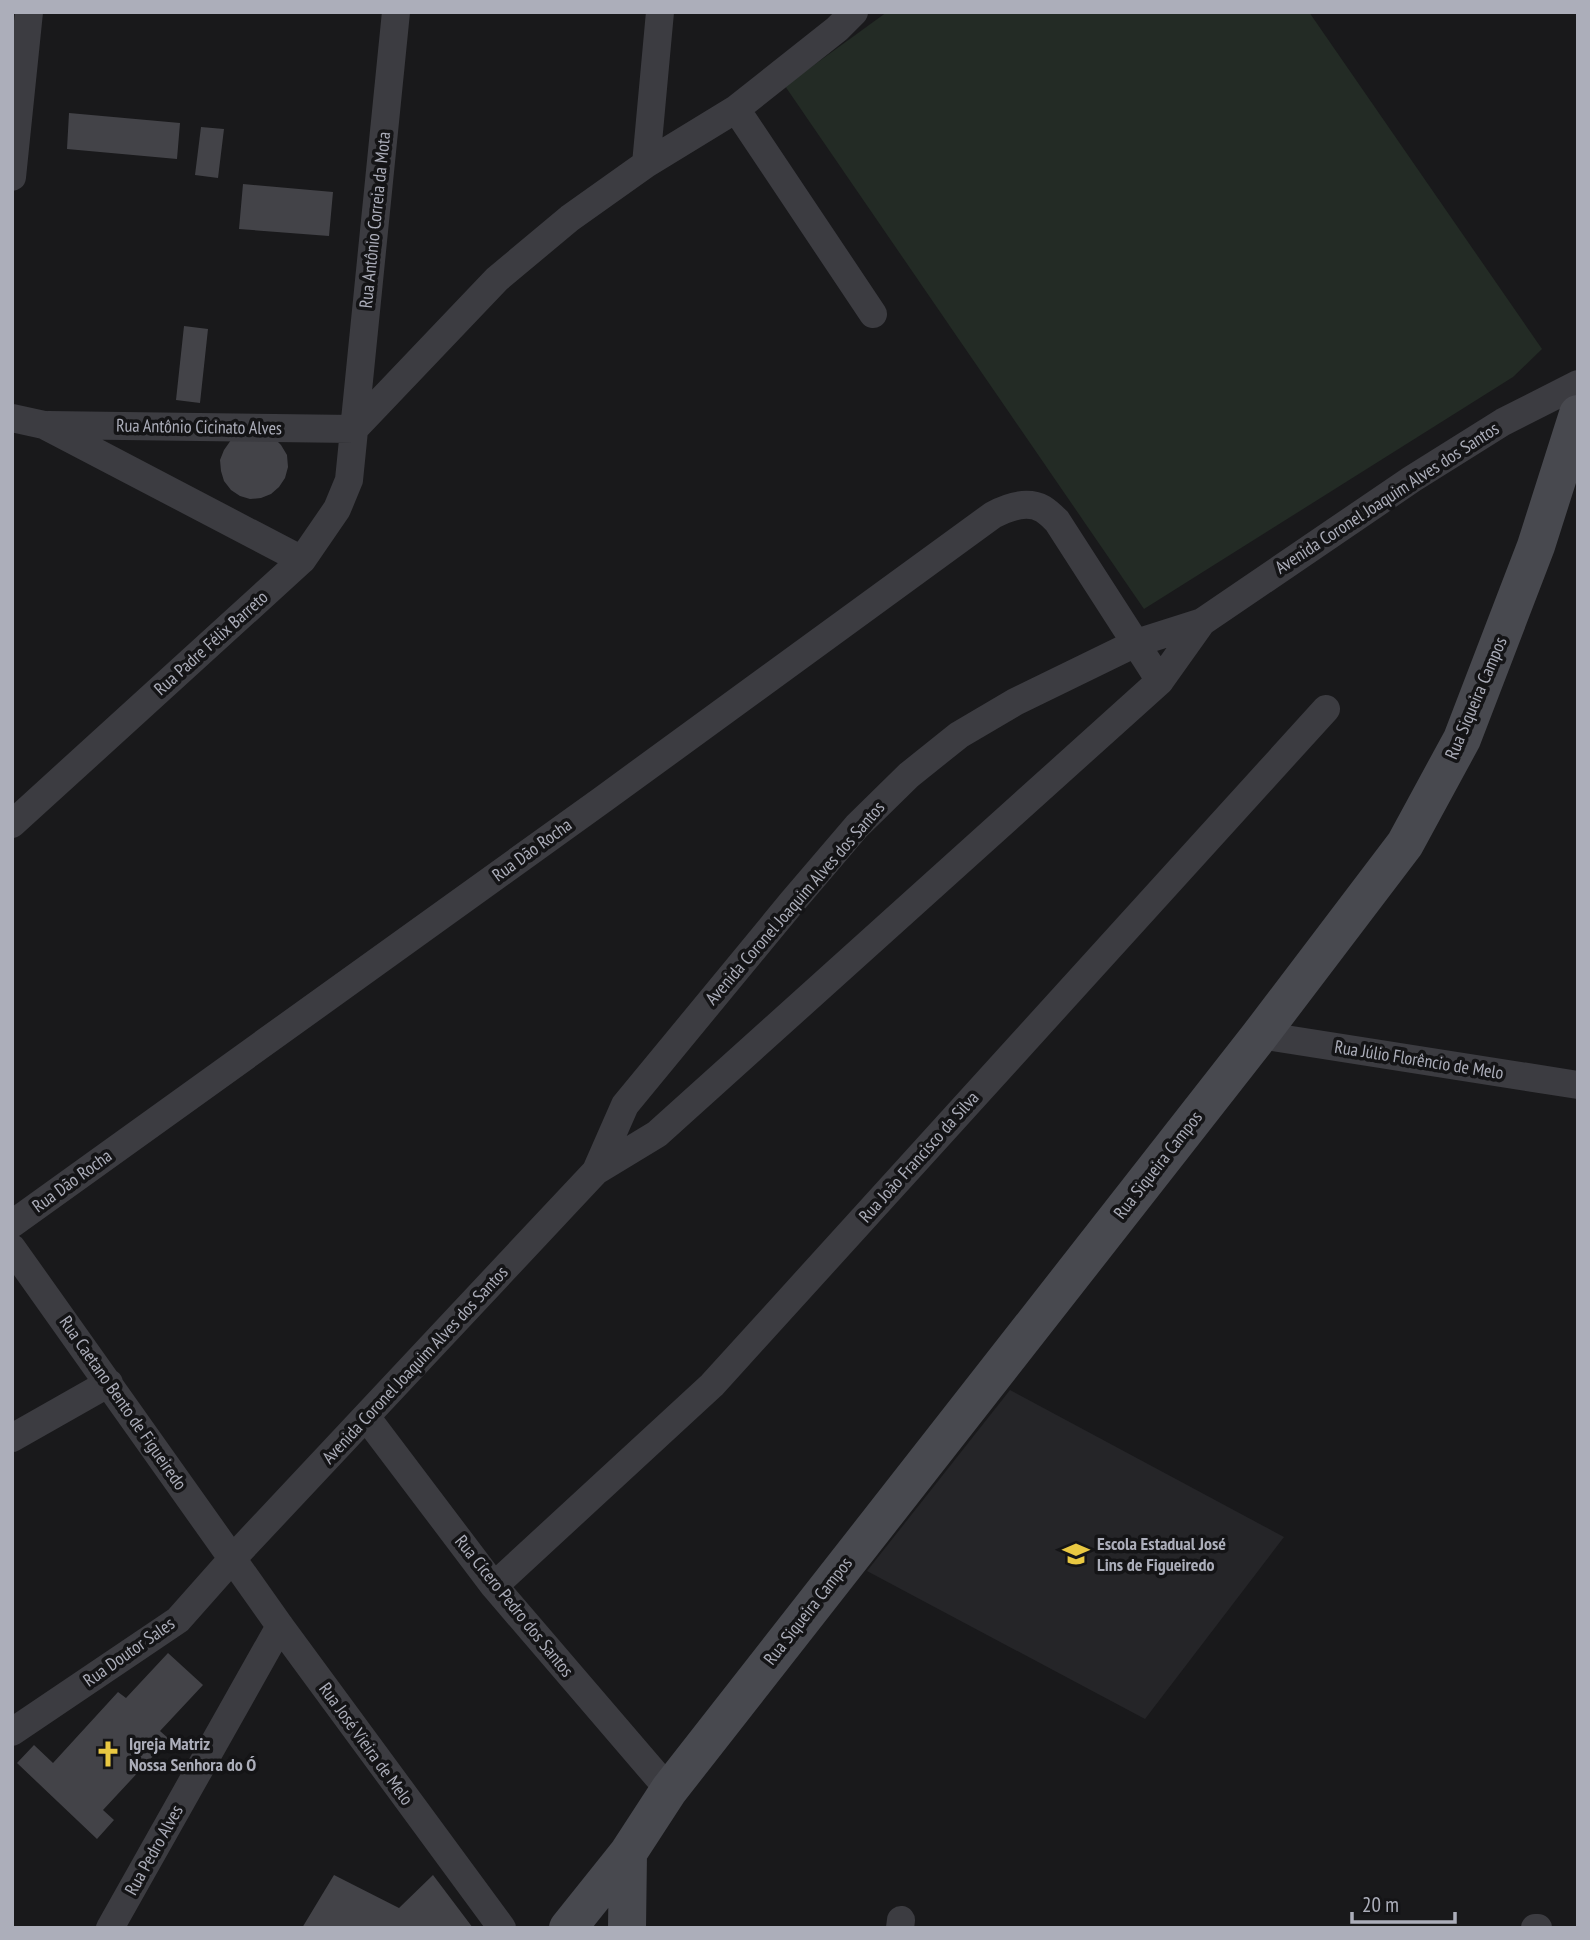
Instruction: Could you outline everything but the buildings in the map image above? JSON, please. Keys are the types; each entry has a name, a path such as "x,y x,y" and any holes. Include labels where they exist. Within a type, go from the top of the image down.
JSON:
{"street":[{"path":"13,169 29,12"},
{"name":"Rua Antônio Correia da Mota","path":"354,429 397,12"},
{"path":"646,164 660,12"},
{"path":"354,429 497,279 570,218 646,164 736,109 837,29 854,12"},
{"path":"736,109 873,314"},
{"name":"Avenida Coronel Joaquim Alves dos Santos","path":"596,1171 625,1105 857,826 909,775 959,735 1014,702 1136,643 1202,622 1412,479 1503,422 1578,384"},
{"name":"Rua Siqueira Campos","path":"568,1928 628,1853 669,1790 1260,1035 1405,844 1462,739 1536,546 1578,414"},
{"name":"Rua Antônio Cicinato Alves","path":"12,418 44,425 354,429"},
{"name":"Rua Antônio Cicinato Alves","path":"44,425 302,560"},
{"name":"Rua Padre Félix Barreto","path":"12,824 302,560 337,509 348,481 354,429"},
{"name":"Rua Dão Rocha","path":"12,1224 1006,508 1018,505 1043,509 1057,521 1136,643"},
{"name":"Avenida Coronel Joaquim Alves dos Santos","path":"233,1558 596,1171 657,1134 1160,681 1202,622"},
{"path":"1136,643 1160,681"},
{"name":"Rua João Francisco da Silva","path":"494,1586 712,1385 1326,709"},
{"name":"Rua Júlio Florêncio de Melo","path":"1260,1035 1578,1085"},
{"name":"Rua Caetano Bento de Figueiredo","path":"12,1248 233,1558"},
{"path":"12,1438 109,1383"},
{"name":"Rua Cícero Pedro dos Santos","path":"367,1418 494,1586 669,1790"},
{"name":"Rua José Vieira de Melo","path":"233,1558 502,1928"},
{"name":"Rua Doutor Sales","path":"12,1732 178,1620 233,1558"},
{"name":"Rua Pedro Alves","path":"110,1928 280,1626"},
{"path":"627,1928 628,1853"}],"shaded area":[{"path":"887,12 1309,12 1542,349 1513,377 1144,609 785,86"},
{"name":"Escola Estadual José Lins de Figueiredo","path":"1010,1390 1284,1537 1145,1719 867,1571"}],"place":[{"name":"Escola Estadual José Lins de Figueiredo","path":"1076,1554"},
{"name":"Igreja Matriz Nossa Senhora do Ó","path":"108,1754"}]}
